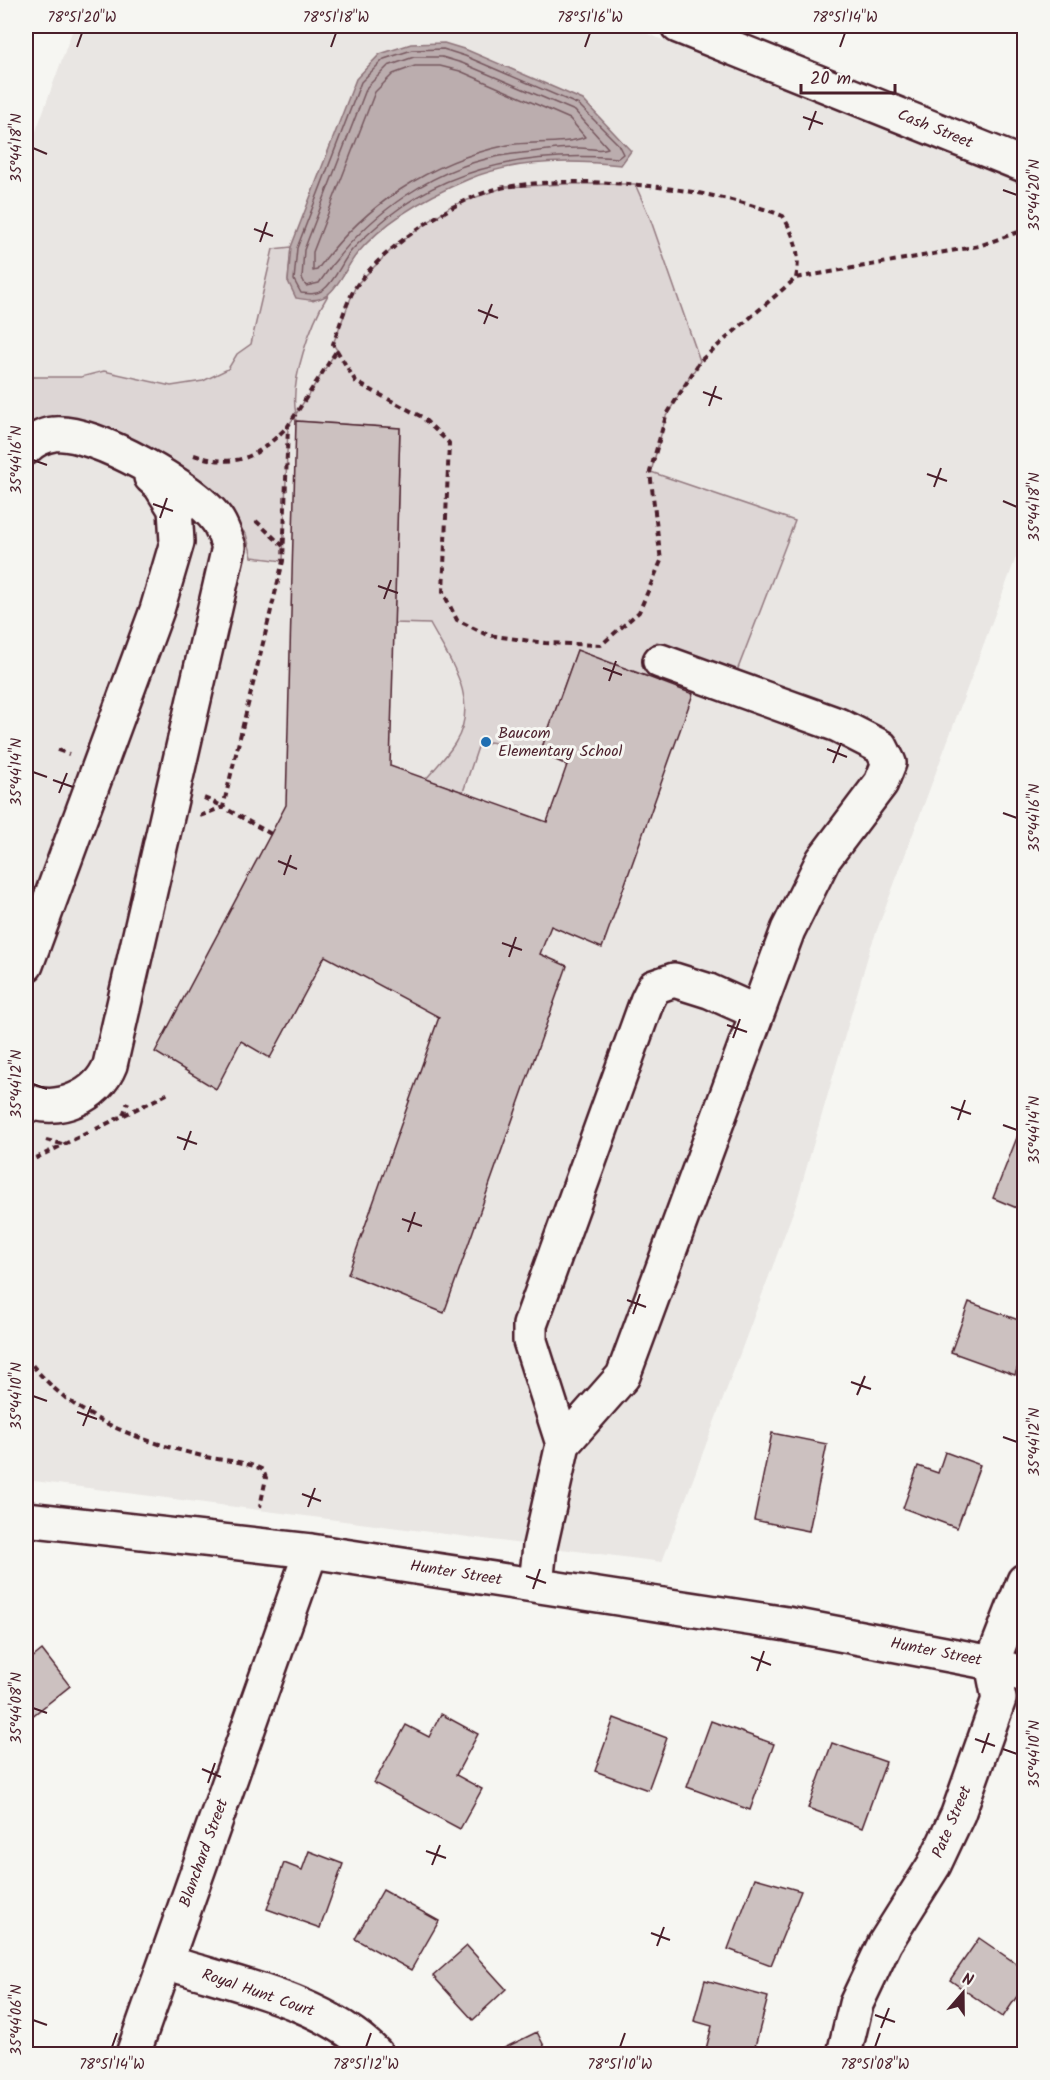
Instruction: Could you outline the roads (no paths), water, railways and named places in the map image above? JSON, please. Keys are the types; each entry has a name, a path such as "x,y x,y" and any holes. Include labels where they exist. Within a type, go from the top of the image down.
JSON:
{"street":[{"name":"Cash Street","path":"678,26 1024,165"},
{"path":"26,448 38,439 54,434 76,435 125,454 158,471 195,500 217,520 229,547 110,1065 104,1081 74,1102 42,1104 26,1100"},
{"path":"26,965 157,610 177,542 175,510 160,485 125,454"},
{"path":"536,1585 540,1546 563,1444 623,1376 788,930 823,860 881,783 889,763 881,747 838,725 660,661"},
{"path":"563,1444 530,1341 530,1326 647,1001 654,987 674,980 709,991 756,1012"},
{"name":"Hunter Street","path":"26,1519 311,1551 536,1585 787,1624 992,1663 1024,1674"},
{"name":"Blanchard Street","path":"133,2055 311,1551"},
{"path":"992,1663 1024,1581"},
{"name":"Pate Street","path":"844,2055 856,2004 885,1942 934,1865 958,1814 999,1699 992,1663"},
{"name":"Royal Hunt Court","path":"166,1962 292,2002 331,2020 362,2040 375,2055"}],"water":[{"path":"444,43 467,50 583,100 631,151 621,165 583,162 524,164 487,172 469,179 423,201 380,231 356,255 327,295 316,300 296,298 288,281 291,247 356,79 380,54 411,44"}],"place":[{"name":"Baucom Elementary School","path":"486,742"}]}
